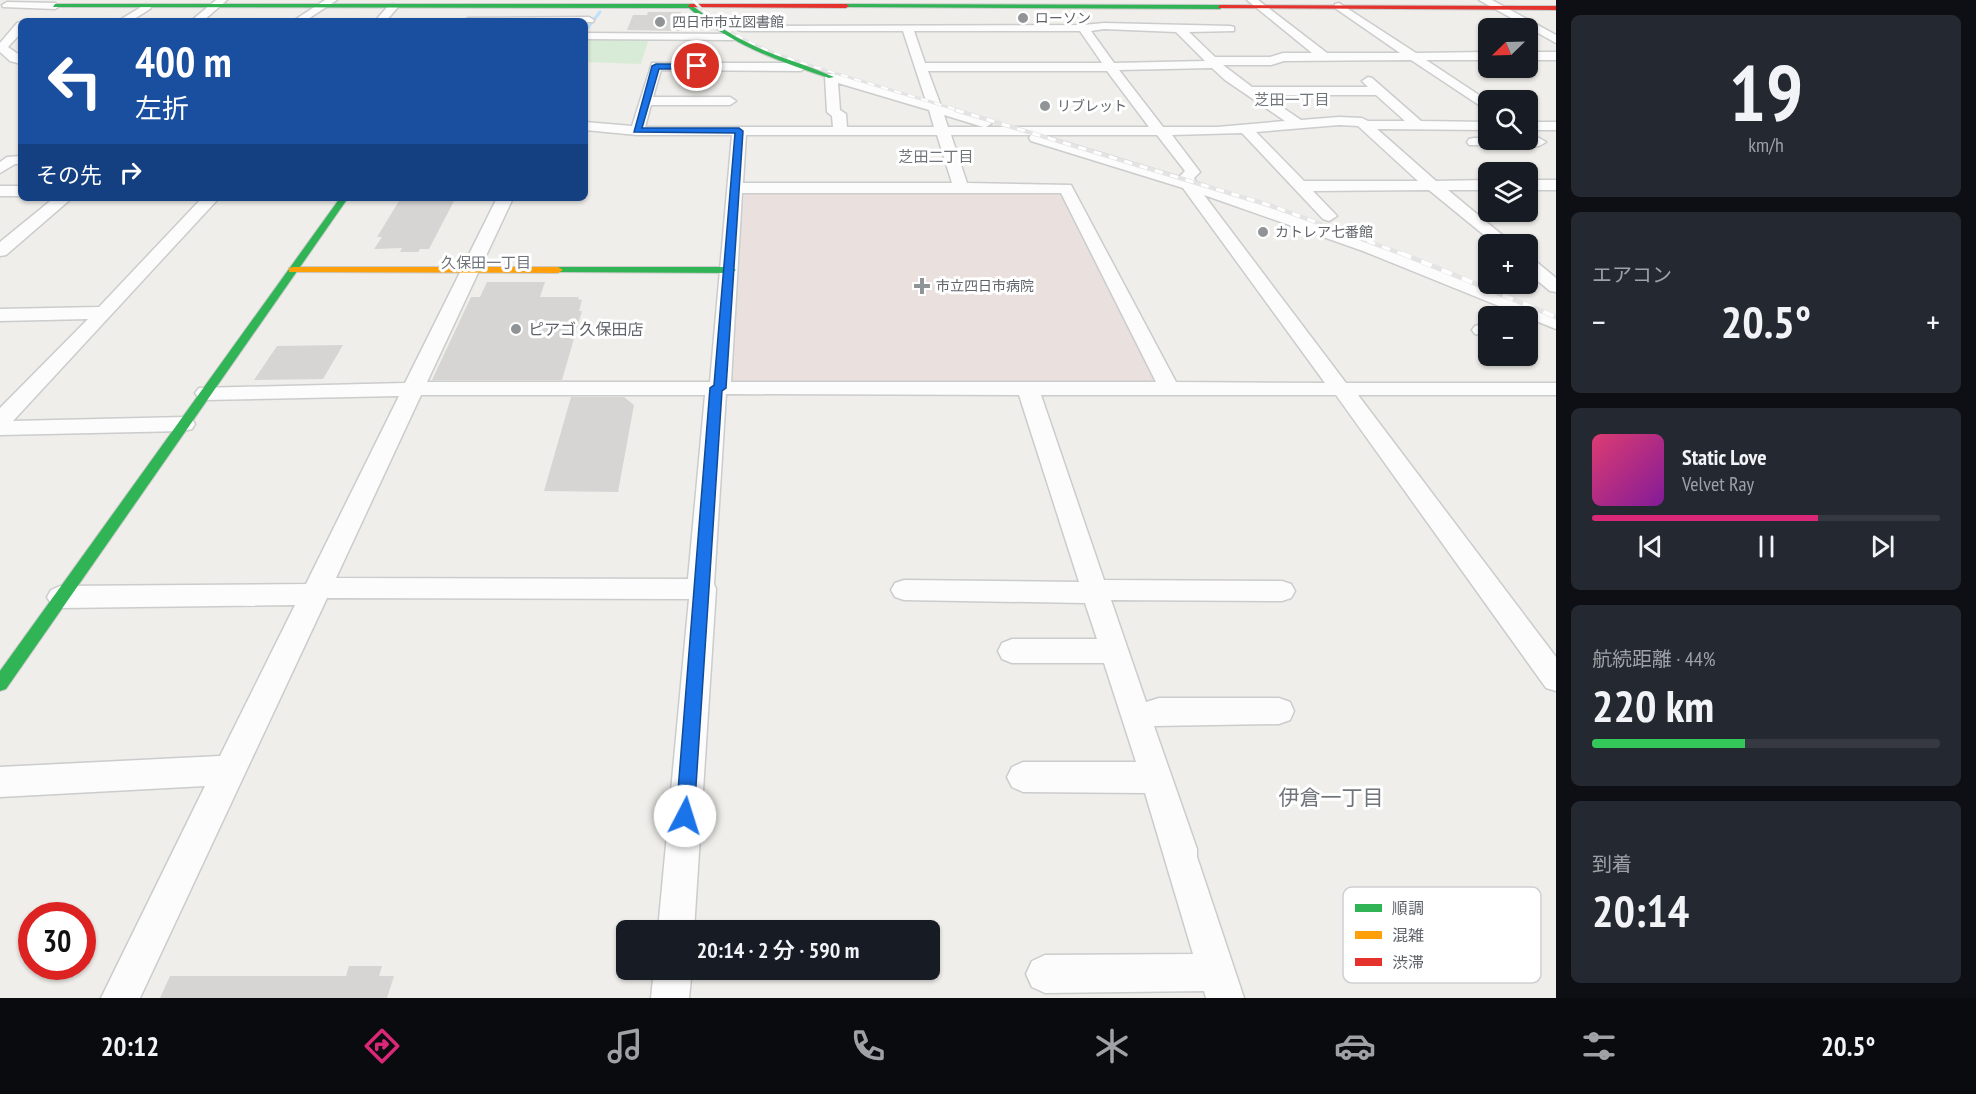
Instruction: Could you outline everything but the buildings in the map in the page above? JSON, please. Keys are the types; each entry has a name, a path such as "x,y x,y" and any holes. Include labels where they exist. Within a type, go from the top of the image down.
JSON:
{"street":[{"path":"30,18 60,3"},
{"path":"7,5 125,3 146,7 326,4 393,8 465,3 590,11"},
{"path":"465,3 468,18"},
{"path":"637,131 656,66 825,66 737,32 718,28 688,3"},
{"path":"505,18 688,3 901,6 953,3 1256,3 1339,6 1489,4 1556,8"},
{"path":"708,3 737,32 801,66 1189,185 1361,244 1556,323"},
{"path":"798,29 799,3"},
{"path":"1086,3 1104,26"},
{"path":"1116,3 1135,26"},
{"path":"1256,3 1324,57"},
{"path":"200,18 219,4"},
{"path":"303,18 326,4"},
{"path":"1489,4 1515,18"},
{"path":"901,6 961,188"},
{"path":"1339,6 1478,100"},
{"path":"128,18 146,7"},
{"path":"383,18 393,8"},
{"path":"588,36 798,29 1104,26 1230,29"},
{"path":"1083,28 1114,72 1193,172 1186,177 1189,185 1556,678"},
{"path":"1179,28 1229,77 1299,125"},
{"path":"18,29 8,43 1,47 18,59"},
{"path":"1538,29 1556,29"},
{"path":"1538,31 1556,40"},
{"path":"1035,77 1213,62 1271,61 1283,57 1478,56"},
{"path":"1538,56 1556,56"},
{"path":"1346,57 1377,91 1417,125"},
{"path":"921,67 1114,72"},
{"path":"831,77 834,112 838,114 840,131"},
{"path":"1327,90 1432,185 1492,234"},
{"path":"1249,91 1377,91"},
{"path":"646,101 730,101"},
{"path":"1467,113 1478,121"},
{"path":"588,126 637,131 1160,131 1246,129 1339,121 1363,124 1478,126"},
{"path":"1538,126 1556,126"},
{"path":"1246,129 1329,216"},
{"path":"677,920 703,589 702,573 731,270 739,131"},
{"path":"1474,142 1478,142"},
{"path":"0,150 18,146"},
{"path":"0,169 12,160 18,160"},
{"path":"1300,186 1478,185"},
{"path":"1538,185 1556,185"},
{"path":"736,188 1066,188 1170,390"},
{"path":"0,191 18,191"},
{"path":"0,251 60,201"},
{"path":"0,421 208,201"},
{"path":"0,684 342,201"},
{"path":"120,998 504,201"},
{"path":"293,270 731,270"},
{"path":"1538,272 1556,287"},
{"path":"0,315 104,313"},
{"path":"1538,330 1556,330"},
{"path":"206,393 414,389 718,388 1556,389"},
{"path":"1028,389 1157,780 1220,985 1045,974"},
{"path":"0,428 184,424"},
{"path":"60,597 317,591 703,589"},
{"path":"904,590 1282,591"},
{"path":"1012,651 1114,651"},
{"path":"1137,719 1159,711 1279,711"},
{"path":"0,782 230,770"},
{"path":"1023,777 1138,777 1157,780"},
{"path":"670,998 671,980"}],"shaded area":[{"name":"市立四日市病院","path":"747,191 1055,191 1063,194 1156,379 1148,385 737,383 728,378 740,195"}],"green space":[{"path":"588,38 649,38 641,64 588,62"}],"waterway":[{"path":"588,27 600,12"}],"railway":[{"path":"693,0 727,29 768,50 812,66 961,111"},
{"path":"956,110 1272,206 1405,255"},
{"path":"1401,253 1556,317"}],"traffic: fast":[{"path":"55,6 690,6 721,31 738,41 831,77"},
{"path":"846,6 1220,7"},
{"path":"0,684 342,201"},
{"path":"558,270 731,270"}],"traffic: slow":[{"path":"293,270 558,270"}],"traffic: jam":[{"path":"690,6 846,6"},
{"path":"1220,7 1556,8"}],"place":[{"name":"ローソン","path":"1023,18"},
{"name":"四日市市立図書館","path":"660,22"},
{"name":"リブレット","path":"1045,106"},
{"name":"カトレア七番館","path":"1263,232"},
{"name":"市立四日市病院","path":"922,286"},
{"name":"ピアゴ 久保田店","path":"516,329"}],"district":[{"name":"芝田一丁目","path":"1292,100"},
{"name":"芝田二丁目","path":"936,157"},
{"name":"久保田一丁目","path":"486,263"},
{"name":"伊倉一丁目","path":"1331,798"}],"route":[{"path":"685,816 716,388 720,388 731,270 739,131 637,131 656,66 697,66"}]}
